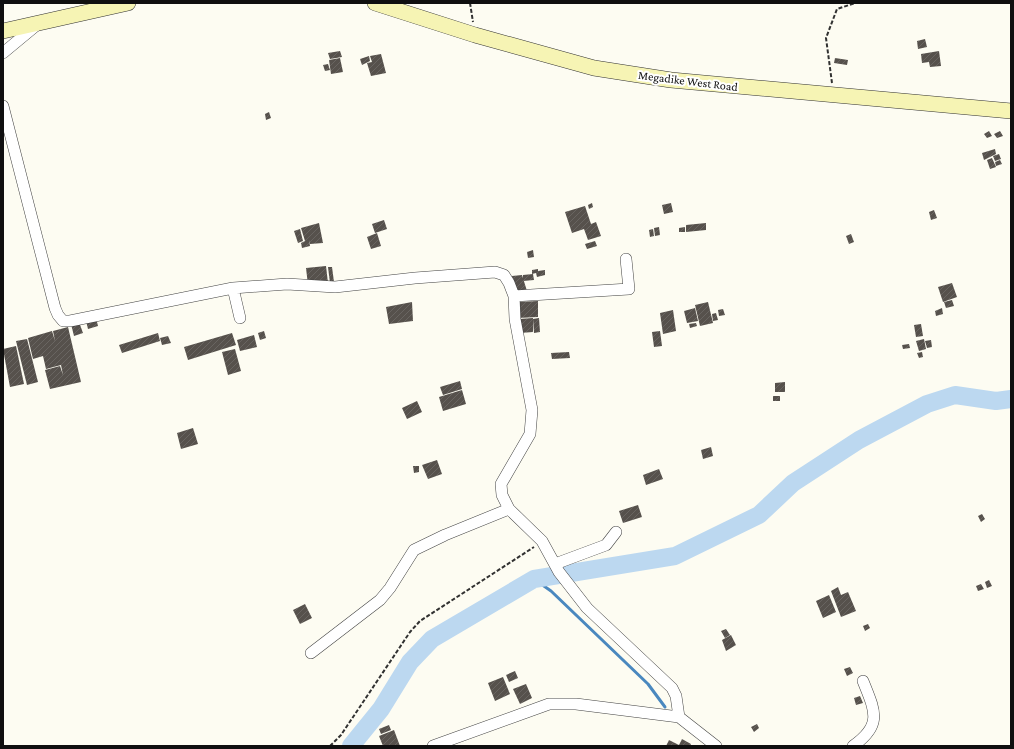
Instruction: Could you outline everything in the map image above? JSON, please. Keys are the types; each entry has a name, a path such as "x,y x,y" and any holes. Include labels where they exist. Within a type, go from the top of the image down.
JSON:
{"street":[{"path":"3,31 128,3"},
{"name":"Megadike West Road","path":"375,3 475,35 572,63 601,69 671,80 1011,111"},
{"path":"3,53 40,23"},
{"path":"3,106 55,308 63,321 70,321 234,288 287,284 335,287 414,278 495,272 504,275 514,296 515,319 532,410 530,434 501,484 502,495 509,509 542,541 557,568 586,608 672,688 676,696 679,717"},
{"path":"514,296 629,289 626,259"},
{"path":"234,288 240,318"},
{"path":"310,653 380,600 390,588 414,550 445,535 509,509"},
{"path":"557,568 606,545 616,532"},
{"path":"853,746 862,739 874,722 875,712 863,681"},
{"path":"433,746 549,704 576,704 679,717 716,746"}],"path":[{"path":"470,3 475,35"},
{"path":"835,96 826,38 838,9 855,3"},
{"path":"330,746 341,735 410,632 420,621 542,541"}],"building":[{"path":"925,39 927,47 918,49 917,41"},
{"path":"340,51 342,57 330,59 328,53"},
{"path":"939,51 941,66 930,67 929,62 922,63 921,54"},
{"path":"381,54 386,73 371,76 367,63 372,62 370,56"},
{"path":"369,56 370,61 362,65 360,59"},
{"path":"340,58 343,72 331,74 329,60"},
{"path":"835,58 848,60 847,65 834,63"},
{"path":"328,64 330,70 325,71 323,65"},
{"path":"269,112 271,118 266,120 265,114"},
{"path":"989,131 992,136 987,138 984,134"},
{"path":"1000,131 1003,136 997,138 994,134"},
{"path":"995,149 996,154 984,160 982,153"},
{"path":"999,154 1001,159 995,161 993,156"},
{"path":"992,158 996,167 990,169 987,160"},
{"path":"1000,160 1002,164 996,166 995,162"},
{"path":"592,203 593,207 589,209 588,205"},
{"path":"671,203 673,212 664,214 662,205"},
{"path":"585,206 591,224 596,222 601,236 588,240 584,229 572,233 565,212"},
{"path":"934,210 937,218 931,220 929,212"},
{"path":"384,220 387,229 375,233 372,224"},
{"path":"319,223 323,243 310,244 309,240 310,246 302,248 301,243 305,241 301,228"},
{"path":"706,223 706,230 686,232 686,225"},
{"path":"659,227 660,235 655,236 654,228"},
{"path":"685,227 685,232 679,232 679,228"},
{"path":"300,229 303,241 298,243 294,231"},
{"path":"653,229 654,236 650,237 649,230"},
{"path":"377,233 381,246 371,249 367,237"},
{"path":"851,234 854,242 849,244 846,236"},
{"path":"595,241 597,246 587,249 585,244"},
{"path":"533,250 534,257 528,258 527,252"},
{"path":"326,266 328,283 308,285 306,268"},
{"path":"328,267 332,267 334,282 330,283"},
{"path":"538,269 538,271 545,270 545,275 537,277 536,273 532,274 532,270"},
{"path":"533,274 534,280 523,281 523,275"},
{"path":"522,275 527,291 514,292 512,276"},
{"path":"952,283 957,297 943,302 938,287"},
{"path":"952,300 954,306 946,308 944,302"},
{"path":"538,301 538,317 518,318 517,302"},
{"path":"412,302 413,321 389,324 386,307"},
{"path":"708,302 713,323 700,326 695,305"},
{"path":"695,308 698,321 687,323 684,311"},
{"path":"942,308 943,314 936,316 935,311"},
{"path":"723,309 725,315 719,316 718,310"},
{"path":"673,310 676,331 663,334 660,313"},
{"path":"716,313 718,320 713,321 712,314"},
{"path":"96,318 98,326 88,329 86,321"},
{"path":"533,318 533,332 520,333 519,319"},
{"path":"539,318 540,332 534,333 533,319"},
{"path":"79,322 83,333 74,336 71,324"},
{"path":"696,323 697,326 690,328 689,324"},
{"path":"921,324 923,336 916,337 914,325"},
{"path":"68,327 81,382 50,389 45,370 60,366 63,375 61,365 46,369 43,356 33,359 28,338 52,331 55,341 53,331"},
{"path":"264,331 266,338 260,340 258,333"},
{"path":"660,331 662,346 654,347 652,332"},
{"path":"158,333 160,341 122,353 119,345"},
{"path":"232,333 236,345 188,360 184,347"},
{"path":"254,335 257,347 240,351 237,340"},
{"path":"168,336 171,343 162,345 160,338"},
{"path":"27,339 38,382 27,385 16,341"},
{"path":"924,339 926,349 919,351 916,341"},
{"path":"931,340 932,347 927,348 925,341"},
{"path":"909,344 910,348 903,349 902,345"},
{"path":"16,346 24,384 10,387 3,349"},
{"path":"235,349 241,371 228,375 222,352"},
{"path":"569,352 570,358 552,359 551,353"},
{"path":"922,352 923,357 919,358 917,353"},
{"path":"460,381 462,389 443,395 440,387"},
{"path":"785,382 785,392 775,392 775,383"},
{"path":"462,390 466,404 443,411 439,397"},
{"path":"773,396 780,396 780,401 773,401"},
{"path":"417,401 422,412 407,419 402,408"},
{"path":"193,428 198,444 181,449 177,433"},
{"path":"711,447 713,456 703,459 701,450"},
{"path":"437,460 442,474 428,479 422,465"},
{"path":"413,466 419,466 419,472 414,473"},
{"path":"659,469 663,479 646,485 643,475"},
{"path":"638,505 642,517 623,523 619,511"},
{"path":"982,514 985,519 981,522 978,516"},
{"path":"989,580 992,586 987,588 985,582"},
{"path":"981,584 984,589 978,591 976,586"},
{"path":"838,587 841,595 848,592 856,611 841,617 831,591"},
{"path":"829,595 836,612 823,618 816,601"},
{"path":"305,604 312,618 300,624 293,610"},
{"path":"868,624 870,628 865,631 863,626"},
{"path":"726,629 730,635 725,638 721,631"},
{"path":"731,635 736,645 726,651 722,640"},
{"path":"850,667 853,673 847,676 844,669"},
{"path":"515,671 518,678 509,682 506,675"},
{"path":"503,677 510,694 495,701 488,683"},
{"path":"526,684 532,698 520,704 513,689"},
{"path":"860,696 863,703 856,705 854,698"},
{"path":"757,724 759,728 754,732 751,727"},
{"path":"389,725 391,730 381,734 379,729"},
{"path":"394,730 400,746 383,746 379,736"},
{"path":"682,739 691,744 690,746 666,746 669,740 679,745"}],"waterway":[{"path":"351,746 381,709 410,662 432,639 534,579 675,556 759,515 793,483 859,440 927,404 955,395 996,401 1011,399"},
{"path":"534,579 551,591 648,684 665,707"}]}
